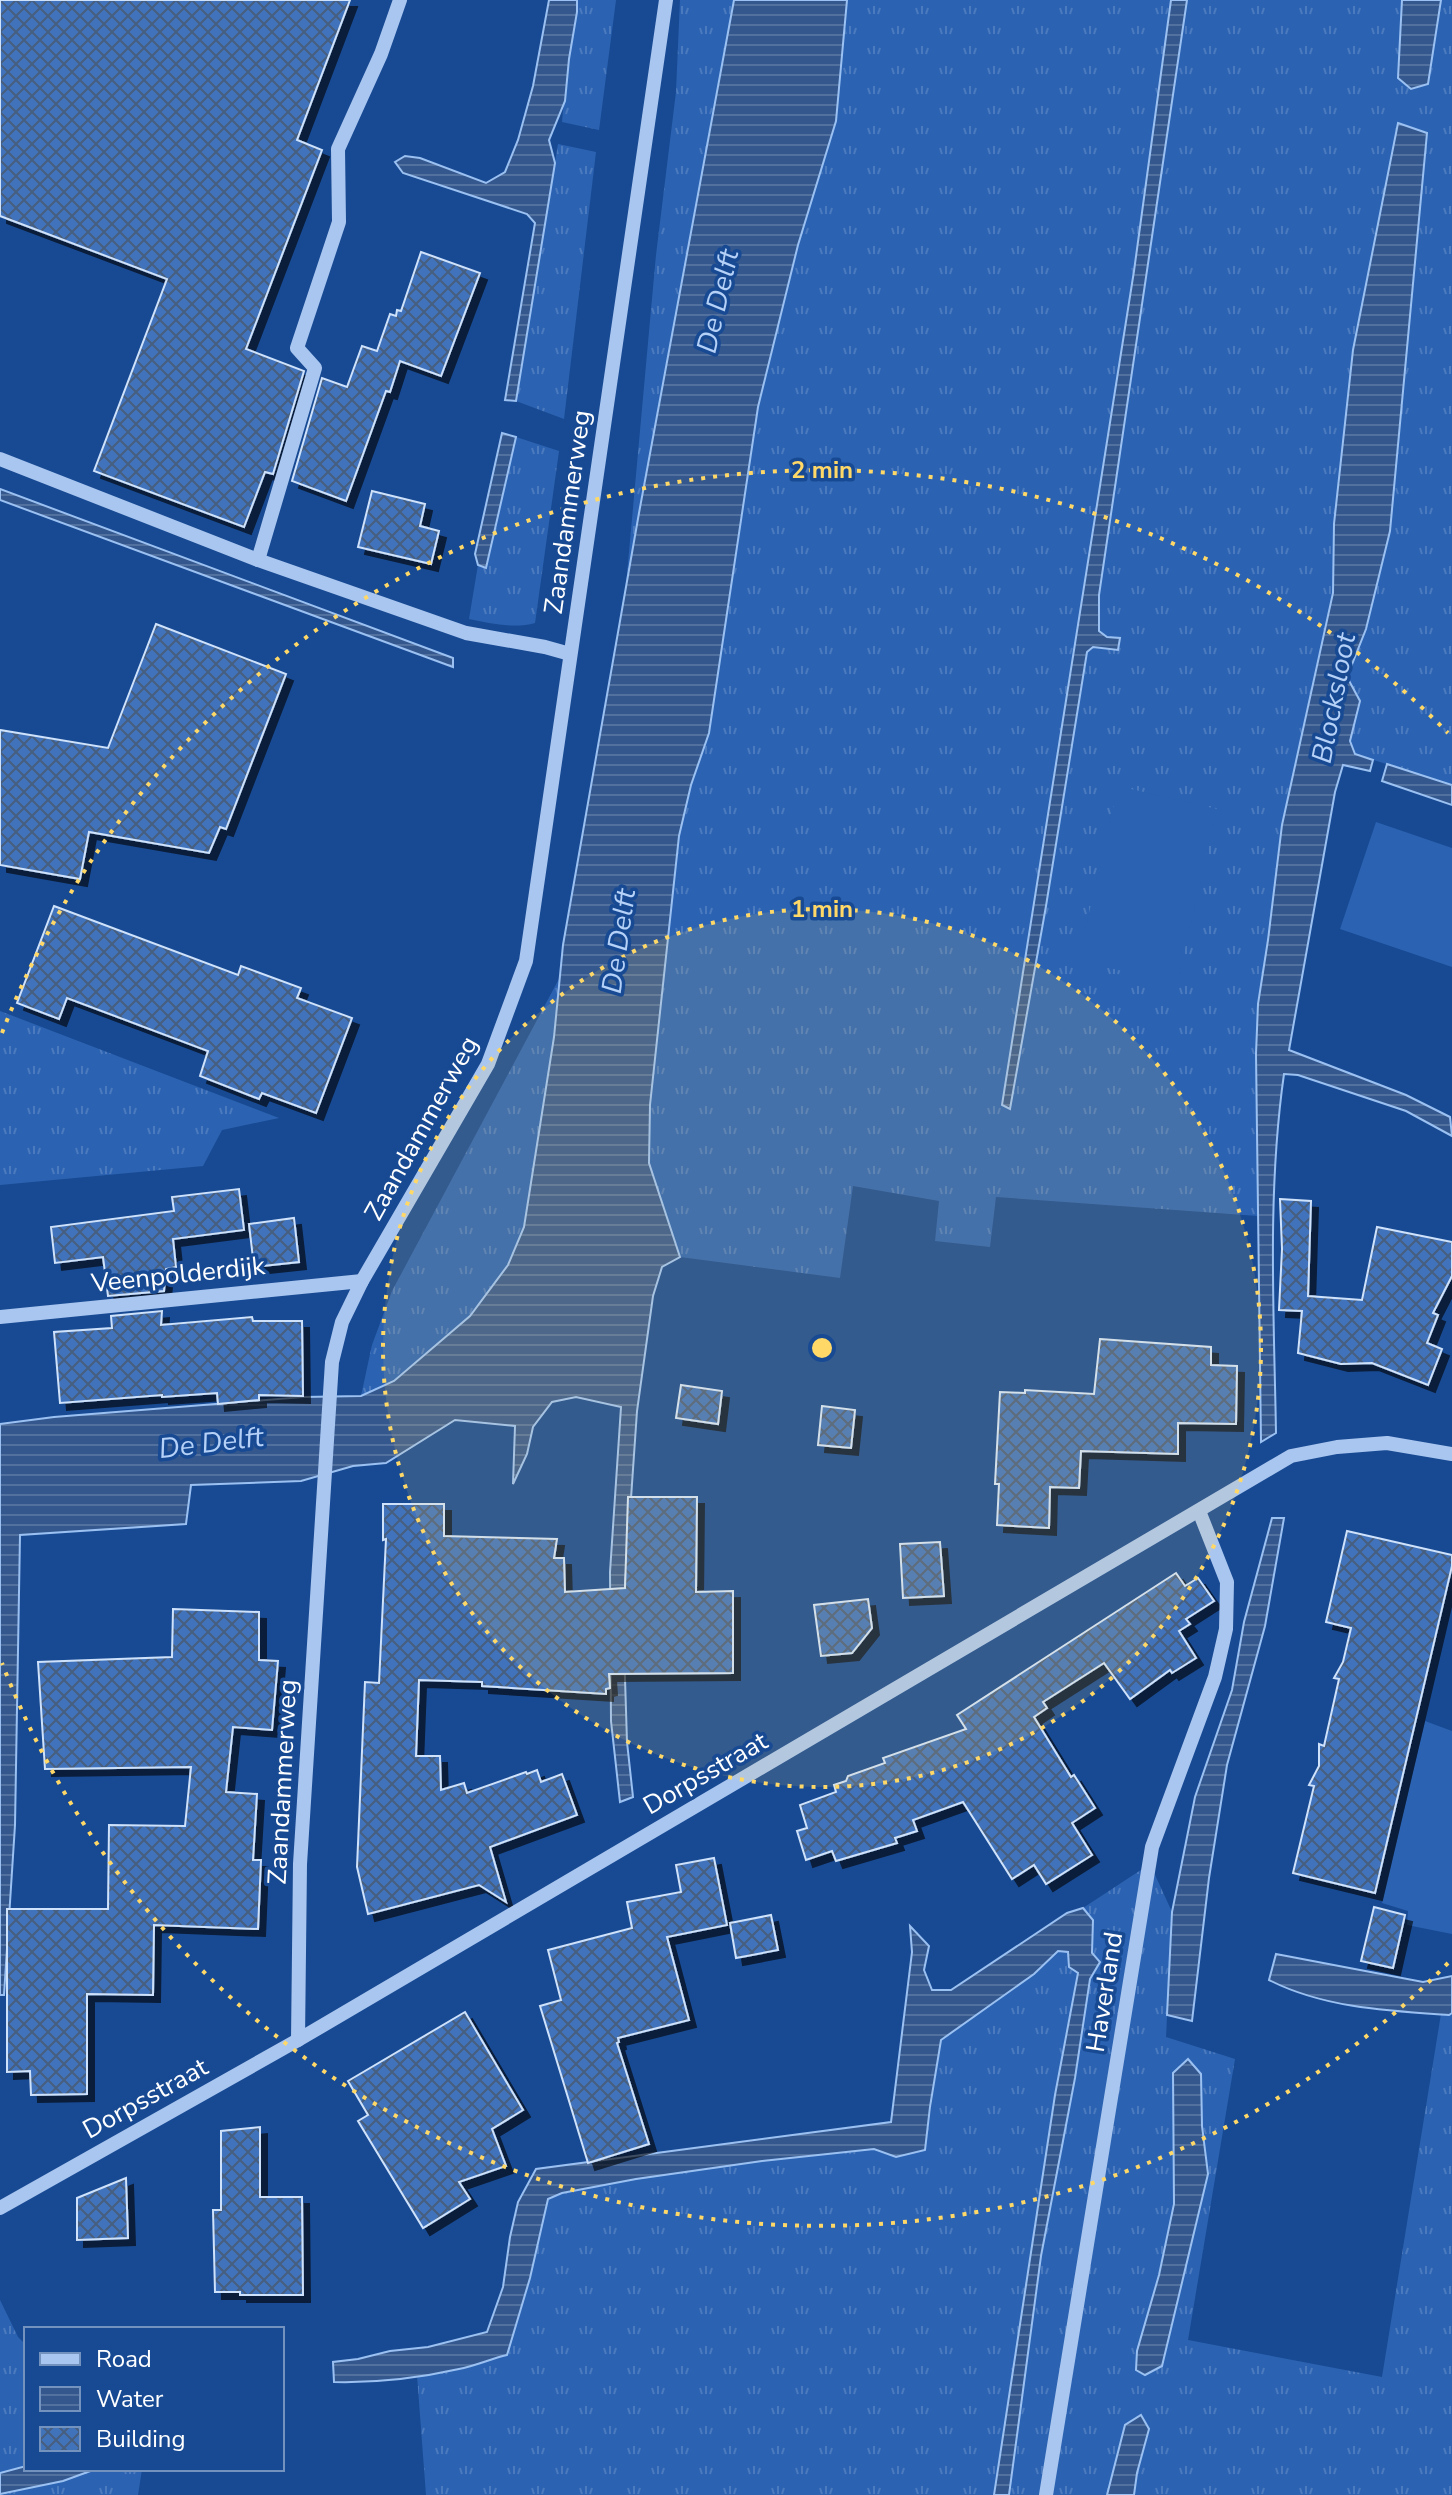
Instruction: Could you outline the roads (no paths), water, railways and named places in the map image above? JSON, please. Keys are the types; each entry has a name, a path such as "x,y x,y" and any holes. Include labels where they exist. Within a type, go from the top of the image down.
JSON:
{"street":[{"path":"258,560 315,368 297,348 339,222 338,149 381,54 400,0"},
{"name":"Zaandammerweg","path":"298,2040 300,1864 332,1362 342,1322 362,1281 488,1064 526,961 666,0"},
{"path":"0,459 258,560 466,633 570,654"},
{"name":"Veenpolderdijk","path":"0,1317 362,1281"},
{"name":"Dorpsstraat","path":"0,2208 298,2040 1291,1456 1337,1447 1387,1443 1452,1454"},
{"name":"Haverland","path":"1046,2495 1152,1847 1215,1677 1226,1629 1227,1582 1199,1511"}],"water":[{"path":"549,0 577,0 577,12 565,101 549,140 555,163 516,401 505,400 535,223 527,214 403,173 395,162 405,156 420,158 486,183 505,172 518,140 533,86"},
{"name":"De Delft","path":"734,0 847,0 836,121 798,245 758,407 709,733 691,785 679,836 650,1105 649,1163 680,1257 662,1267 653,1296 637,1411 623,1615 627,1742 633,1797 620,1802 611,1721 610,1572 621,1407 576,1397 552,1402 533,1427 527,1454 513,1484 515,1426 455,1420 386,1463 353,1466 301,1481 191,1485 186,1524 20,1535 15,1825 4,1995 0,1995 0,1424 303,1397 361,1396 394,1381 470,1316 508,1265 524,1227 554,1037 563,945"},
{"path":"1171,0 1187,0 1099,595 1099,631 1107,637 1120,638 1118,650 1093,647 1087,652 1010,1109 1002,1105 1134,271"},
{"path":"1402,0 1441,0 1428,84 1411,89 1398,78"},
{"name":"Blocksloot","path":"1398,123 1427,133 1390,531 1366,629 1347,677 1360,701 1350,741 1355,754 1373,760 1370,771 1343,765 1335,792 1289,1050 1406,1095 1450,1117 1452,1136 1406,1111 1298,1075 1284,1074 1273,1208 1276,1433 1261,1442 1258,1004 1282,825 1333,593 1334,524 1353,350"},
{"path":"502,433 516,437 486,568 478,565 475,554"},
{"path":"0,489 453,658 453,667 0,500"},
{"path":"1387,764 1452,785 1452,805 1382,781"},
{"path":"1272,1518 1284,1518 1265,1626 1227,1765 1209,1878 1192,2021 1167,2015 1172,1912 1195,1797 1232,1690 1244,1622"},
{"path":"1083,1908 1093,1920 1092,1953 1100,1962 1090,1979 1075,2078 1041,2256 1009,2495 994,2495 1055,2095 1078,1973 1069,1967 1068,1952 1058,1951 1034,1974 941,2040 925,2150 896,2157 874,2149 762,2161 562,2193 548,2199 530,2278 507,2355 428,2375 381,2381 334,2382 333,2362 428,2347 487,2332 503,2287 518,2202 536,2169 891,2122 912,1952 910,1926 929,1946 924,1970 932,1990 951,1990 1067,1913"},
{"path":"1276,1954 1423,1982 1452,1976 1452,2013 1380,2010 1312,1997 1269,1980"},
{"path":"1188,2059 1201,2074 1202,2126 1208,2174 1162,2366 1145,2375 1136,2370 1137,2351 1159,2275 1174,2204 1173,2073"},
{"path":"1141,2415 1149,2429 1134,2495 1107,2495 1125,2425"},
{"path":"24,2467 24,2471 90,2471 63,2481 0,2494 0,2473"}]}
